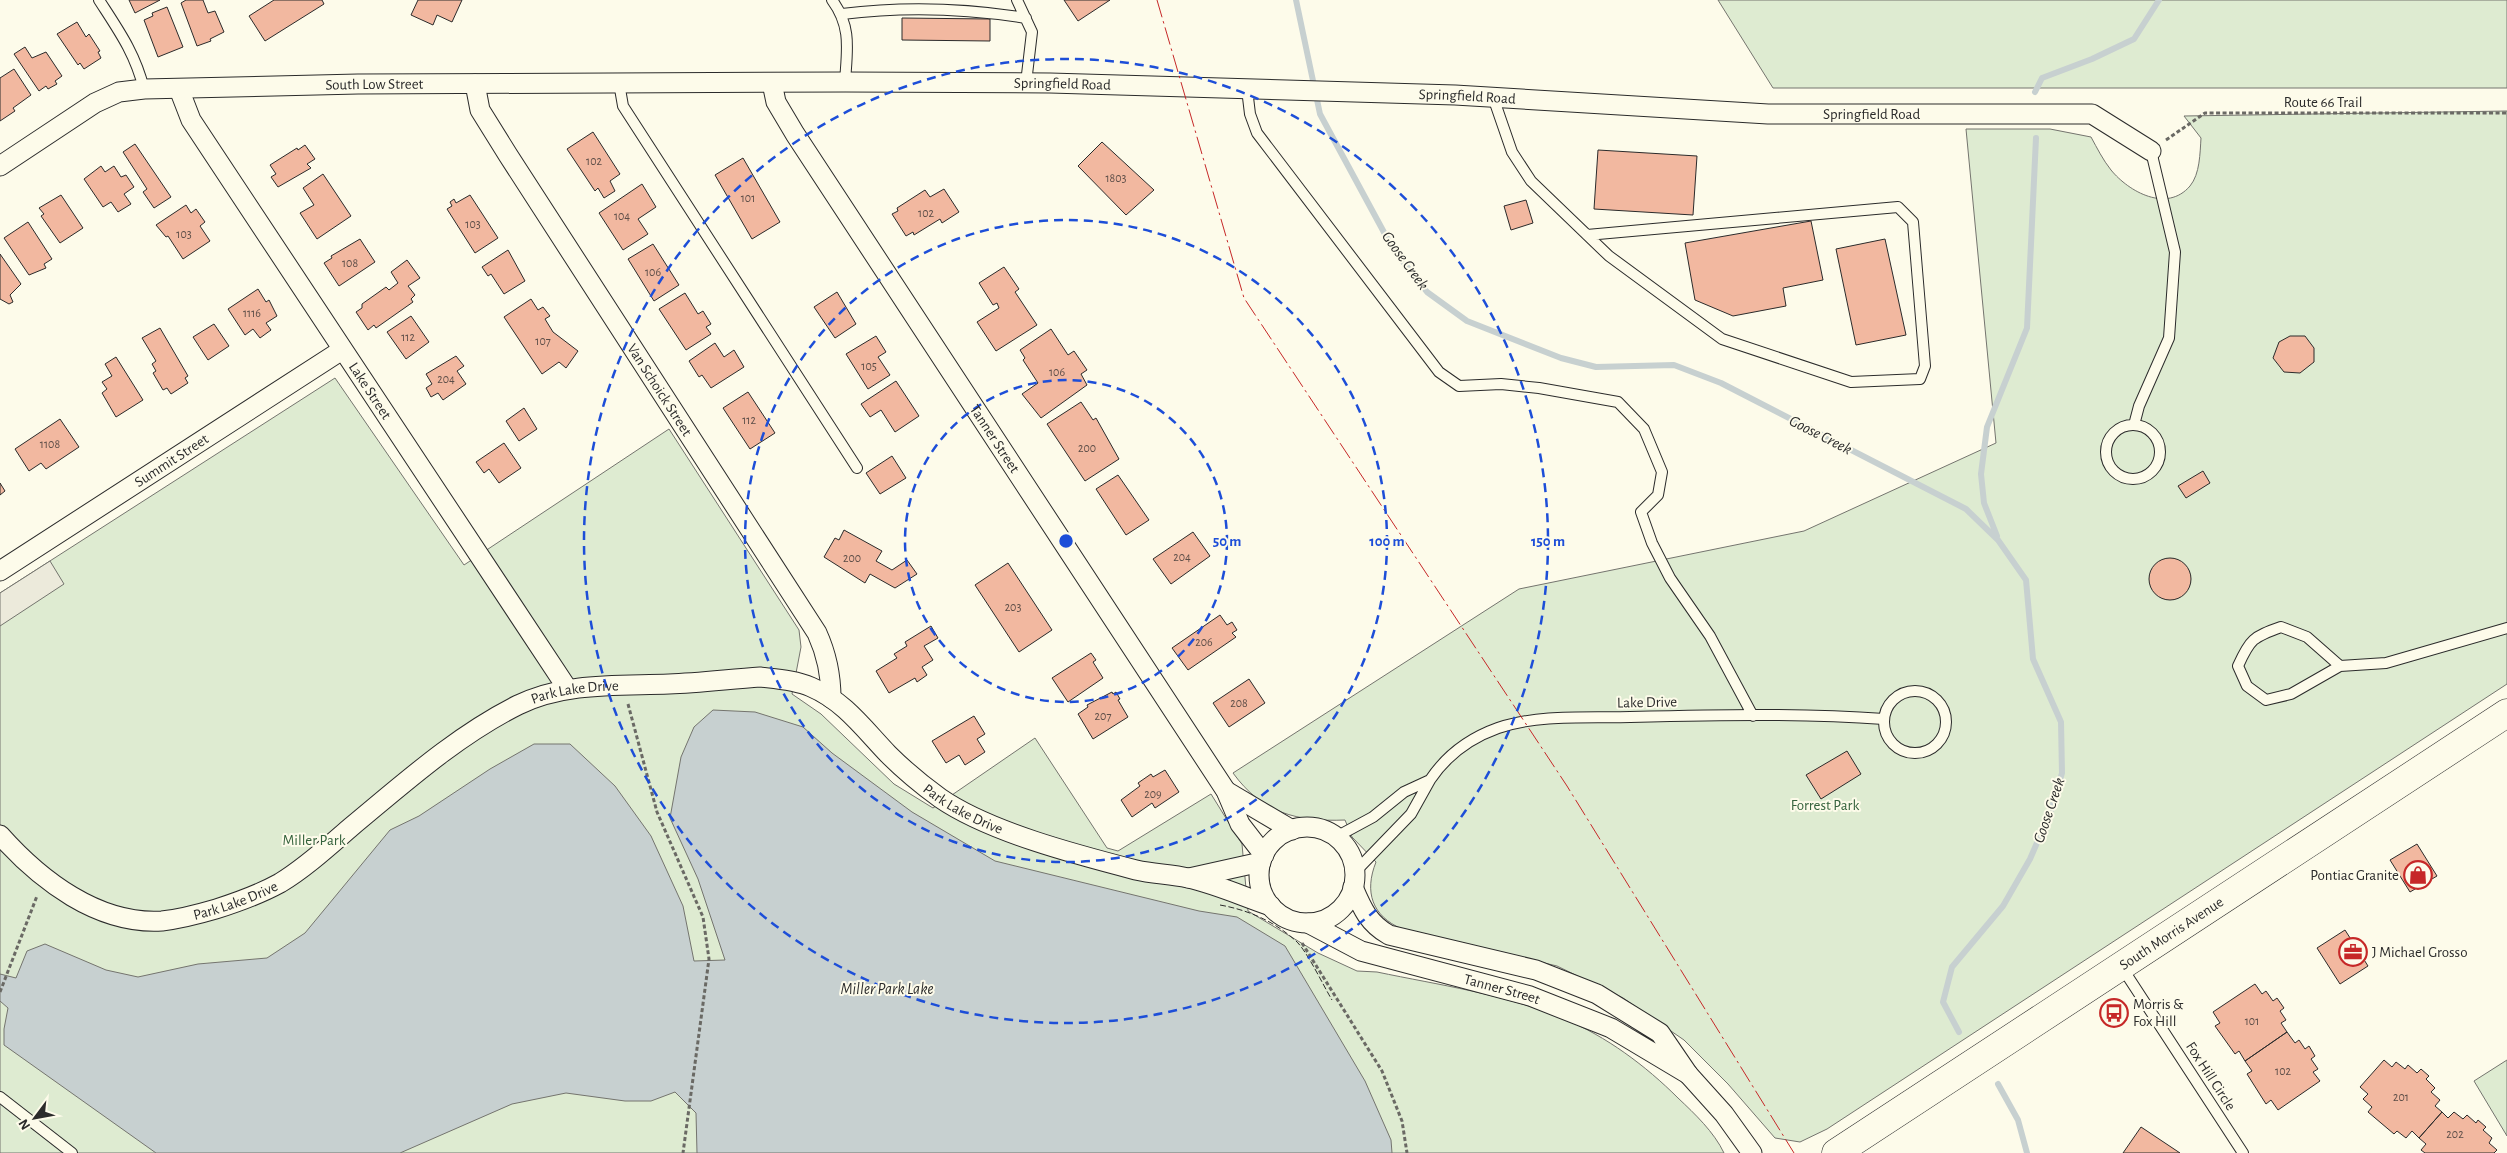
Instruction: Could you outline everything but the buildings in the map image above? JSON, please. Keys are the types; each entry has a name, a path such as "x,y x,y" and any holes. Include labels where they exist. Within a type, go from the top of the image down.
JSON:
{"main road":[{"name":"South Morris Avenue","path":"1836,1153 2507,713"}],"street":[{"name":"South Low Street","path":"0,166 95,104 120,92 144,89 358,84 772,82"},
{"name":"Springfield Road","path":"772,82 1026,83 1298,90 1493,97 1768,114 2092,114 2151,151"},
{"name":"Tanner Street","path":"772,82 776,102 794,134 1226,791 1240,824 1262,858"},
{"name":"Van Schoick Street","path":"475,84 480,110 503,147 817,633 826,654 831,674 831,698"},
{"name":"Lake Street","path":"179,89 190,120 567,688"},
{"name":"Summit Street","path":"0,571 342,350"},
{"name":"Park Lake Drive","path":"0,835 14,851 45,877 64,891 96,909 126,918 161,921 200,914 241,901 288,877 466,736 518,705 567,688 760,677 786,680 811,687 831,698 848,711 918,782 942,799 976,817 1025,837 1137,870 1189,878 1271,906"},
{"name":"Tanner Street","path":"1226,791 1292,830"},
{"path":"1307,827 1322,830 1336,837 1349,852 1354,879 1347,901 1337,912 1303,930 1294,921 1282,915 1271,906 1260,885 1262,858 1271,844 1292,830 1307,827"},
{"name":"Park Lake Drive","path":"1189,878 1262,858"},
{"name":"Tanner Street","path":"1354,879 1360,906 1375,927 1389,935 1536,970 1597,994 1660,1033 1688,1074 1724,1114 1752,1153"},
{"name":"Tanner Street","path":"1303,930 1361,951 1530,996 1611,1028 1688,1074"}],"lane":[{"path":"99,0 129,46 138,64 144,89"},
{"path":"832,0 842,14 847,37 845,82"},
{"path":"1017,0 1032,32 1026,83"},
{"path":"842,14 886,8 973,10 1026,18"},
{"path":"619,83 623,106 857,468"},
{"path":"1247,89 1250,114 1257,133 1439,372 1459,386 1501,384 1539,388 1618,402 1644,429 1662,472 1658,495 1641,512 1652,543 1670,578 1710,636 1753,716"},
{"path":"1493,97 1512,152 1531,181 1609,256 1722,340 1851,382 1920,379 1924,366 1913,222 1898,207 1588,235"},
{"path":"2134,425 2139,406 2169,338 2175,252 2151,151"},
{"path":"2134,425 2151,431 2157,439 2160,457 2151,473 2134,479 2118,474 2108,460 2106,452 2112,435 2126,426 2134,425"},
{"path":"2340,666 2307,637 2281,627 2262,634 2248,643 2238,666 2247,686 2266,700 2291,694 2340,666 2386,663 2507,628"},
{"path":"1909,691 1919,691 1936,699 1942,707 1946,726 1943,736 1937,745 1917,753 1906,752 1893,743 1885,730 1884,719 1886,709 1896,698 1909,691"},
{"name":"Lake Drive","path":"1354,879 1411,814 1441,764 1478,737 1498,728 1522,722 1594,718 1831,715 1884,719"},
{"name":"Lake Drive","path":"1336,837 1373,817 1404,792 1430,780"},
{"name":"Fox Hill Circle","path":"2121,966 2243,1153"},
{"path":"0,1097 72,1153"}],"path":[{"name":"Route 66 Trail","path":"2151,151 2205,113 2507,113"},
{"path":"623,686 657,812 703,917 708,959 683,1153"},
{"path":"0,992 45,877"},
{"path":"1303,930 1382,1071 1402,1121 1407,1153"}],"green space":[{"path":"1718,0 2507,0 2507,88 1773,88"},
{"name":"Forrest Park","path":"2507,111 2507,684 1827,1129 1800,1142 1775,1138 1728,1084 1684,1040 1623,998 1557,966 1402,929 1392,924 1377,910 1373,902 1371,883 1376,862 1352,837 1345,820 1311,819 1296,817 1282,812 1256,798 1233,773 1519,589 1804,531 1996,443 1966,129 2050,129 2091,137 2105,162 2119,178 2138,192 2160,199 2181,194 2190,186 2196,176 2201,138 2184,116"},
{"name":"Miller Park","path":"335,378 464,565 669,429 799,630 801,647 792,694 821,714 894,784 933,808 1035,738 1107,848 1118,851 1211,794 1242,844 1248,911 1318,953 1357,971 1377,972 1495,997 1542,1010 1580,1026 1625,1053 1666,1086 1704,1124 1724,1153 0,1153 0,593"},
{"path":"2507,1060 2507,1136 2474,1081"}],"shaded area":[{"path":"50,561 64,584 0,626 0,593"}],"water":[{"name":"Miller Park Lake","path":"713,710 755,712 803,727 832,753 912,812 995,861 1199,911 1237,917 1285,946 1365,1081 1391,1140 1392,1153 697,1153 696,1113 675,1092 651,1101 625,1101 566,1093 512,1104 400,1153 156,1153 4,1045 4,1029 8,1008 0,1001 0,974 16,978 27,951 45,944 106,970 138,977 198,964 267,958 305,933 390,830 419,816 490,769 534,744 570,744 615,786 651,836 683,906 694,961 725,960 698,879 670,818 681,757 694,727"}],"waterway":[{"name":"Goose Creek","path":"1296,0 1320,114 1393,249 1427,292 1467,321 1561,358 1596,367 1674,365 1721,383 1966,509 1998,540 2026,580 2033,659 2061,722 2062,773 2052,808 2030,859 2003,906 1952,967 1943,1002 1959,1032"},
{"path":"2035,92 2042,78 2092,59 2134,39 2159,0"},
{"path":"1997,536 1984,503 1981,474 1987,427 2027,328 2036,138"},
{"name":"Goose Creek","path":"1998,1084 2018,1120 2027,1153"}],"fence":[{"path":"1220,905 1260,917 1288,934 1296,941 1310,960 1332,1000"}],"power":[{"path":"1157,0 1244,298 1567,786 1794,1153"}],"place":[{"name":"Pontiac Granite","path":"2418,875"},
{"name":"J Michael Grosso","path":"2353,952"},
{"name":"Morris & Fox Hill","path":"2114,1013"}]}
